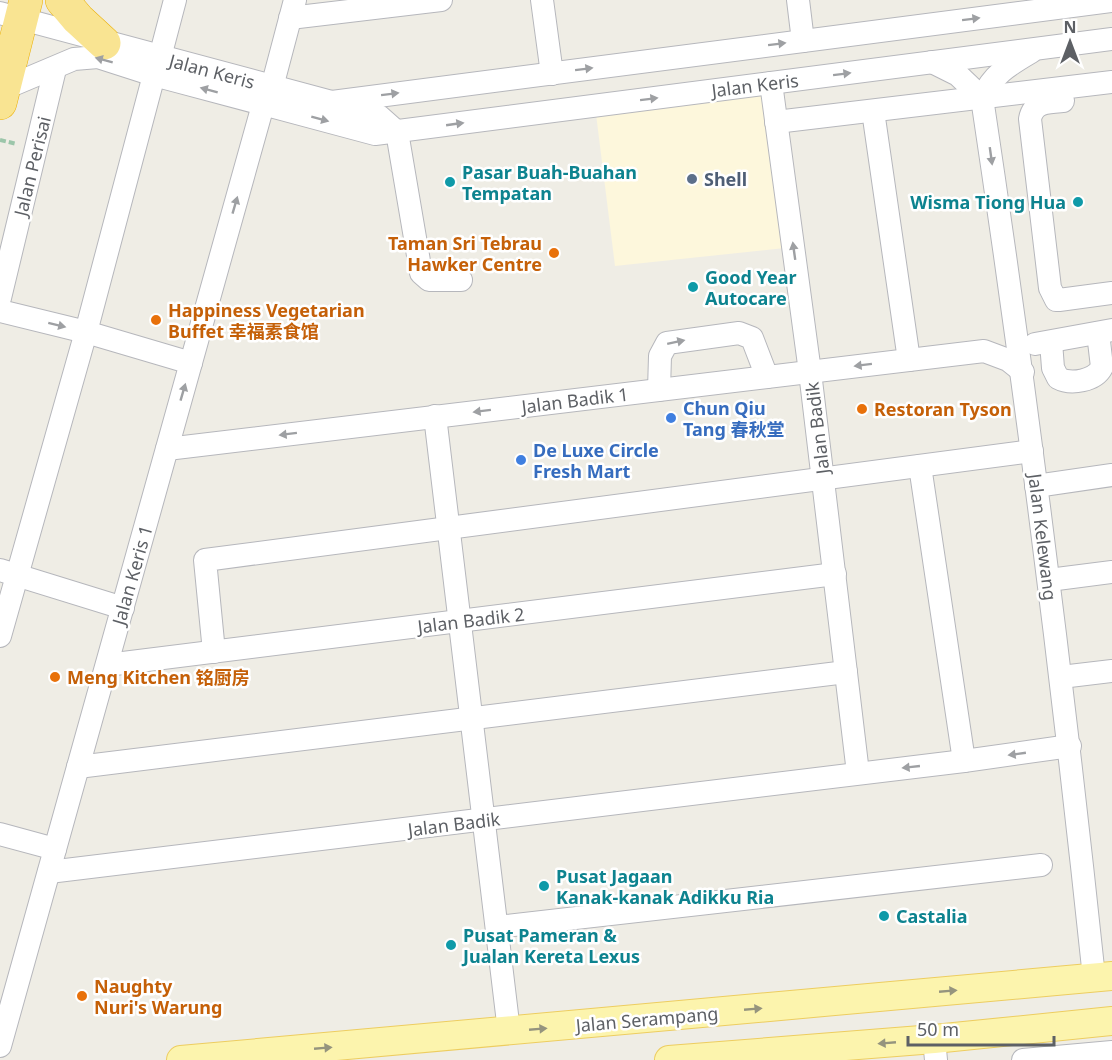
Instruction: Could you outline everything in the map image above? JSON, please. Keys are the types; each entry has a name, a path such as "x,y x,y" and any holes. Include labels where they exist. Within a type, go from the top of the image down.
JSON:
{"highway":[{"path":"64,2 104,42"},
{"path":"2,96 13,22"}],"main road":[{"name":"Jalan Serampang","path":"181,1060 1103,977"},
{"path":"669,1060 935,1049 1112,1021"}],"street":[{"path":"0,636 8,572 86,332 175,0"},
{"path":"293,9 441,0"},
{"path":"542,0 552,74"},
{"path":"798,0 803,41"},
{"path":"332,102 803,41 1048,5 1112,1"},
{"name":"Jalan Keris 1","path":"0,1046 191,363 293,9"},
{"name":"Jalan Keris","path":"13,22 104,42 157,66"},
{"name":"Jalan Keris","path":"2,96 74,59 98,57 157,66 267,96 375,134 1112,39"},
{"path":"982,98 989,82 1002,69 1040,47"},
{"path":"932,62 958,75 982,98"},
{"name":"Jalan Perisai","path":"0,298 55,69"},
{"path":"776,122 1112,82"},
{"name":"Jalan Badik","path":"771,83 810,372 858,773"},
{"name":"Jalan Keris","path":"267,96 332,102 379,117 397,132"},
{"path":"1112,96 1046,103 1033,109 1030,119 1050,288 1053,297 1059,300 1112,293"},
{"name":"Jalan Kelewang","path":"982,98 1023,372 1070,746 1103,977"},
{"path":"873,111 909,360"},
{"path":"397,132 421,273 429,280 461,280"},
{"path":"0,311 86,332 191,363"},
{"path":"1014,312 1006,330 984,351 1008,360 1023,372"},
{"path":"1019,347 1105,331 1102,367 1095,376 1090,378 1070,381 1058,378 1053,368 1051,342"},
{"path":"659,390 661,351 668,343 739,333 752,338 767,377"},
{"name":"Jalan Badik 1","path":"167,449 984,351"},
{"path":"435,417 509,1031"},
{"path":"214,652 205,560 1032,451"},
{"path":"920,466 964,761"},
{"path":"1036,486 1112,475"},
{"path":"8,572 123,608"},
{"path":"1049,580 1112,572"},
{"name":"Jalan Badik 2","path":"106,665 834,574"},
{"path":"1061,677 1112,671"},
{"path":"78,767 846,672"},
{"name":"Jalan Badik","path":"49,872 964,761 1070,746"},
{"path":"0,834 55,849"},
{"path":"496,927 1041,865"},
{"path":"1023,1060 1112,1052"}],"path":[{"path":"0,140 23,146"}],"shaded area":[{"path":"771,83 794,247 615,266 595,106"}],"place":[{"name":"Shell","path":"692,179"},
{"name":"Pasar Buah-Buahan Tempatan","path":"450,182"},
{"name":"Wisma Tiong Hua","path":"1078,202"},
{"name":"Taman Sri Tebrau Hawker Centre","path":"554,253"},
{"name":"Good Year Autocare","path":"693,287"},
{"name":"Happiness Vegetarian Buffet 幸福素食馆","path":"156,320"},
{"name":"Restoran Tyson","path":"862,409"},
{"name":"Chun Qiu Tang 春秋堂","path":"671,418"},
{"name":"De Luxe Circle Fresh Mart","path":"521,460"},
{"name":"Meng Kitchen 铭厨房","path":"55,677"},
{"name":"Pusat Jagaan Kanak-kanak Adikku Ria","path":"544,886"},
{"name":"Castalia","path":"884,916"},
{"name":"Pusat Pameran & Jualan Kereta Lexus","path":"451,945"},
{"name":"Naughty Nuri's Warung","path":"82,996"}]}
